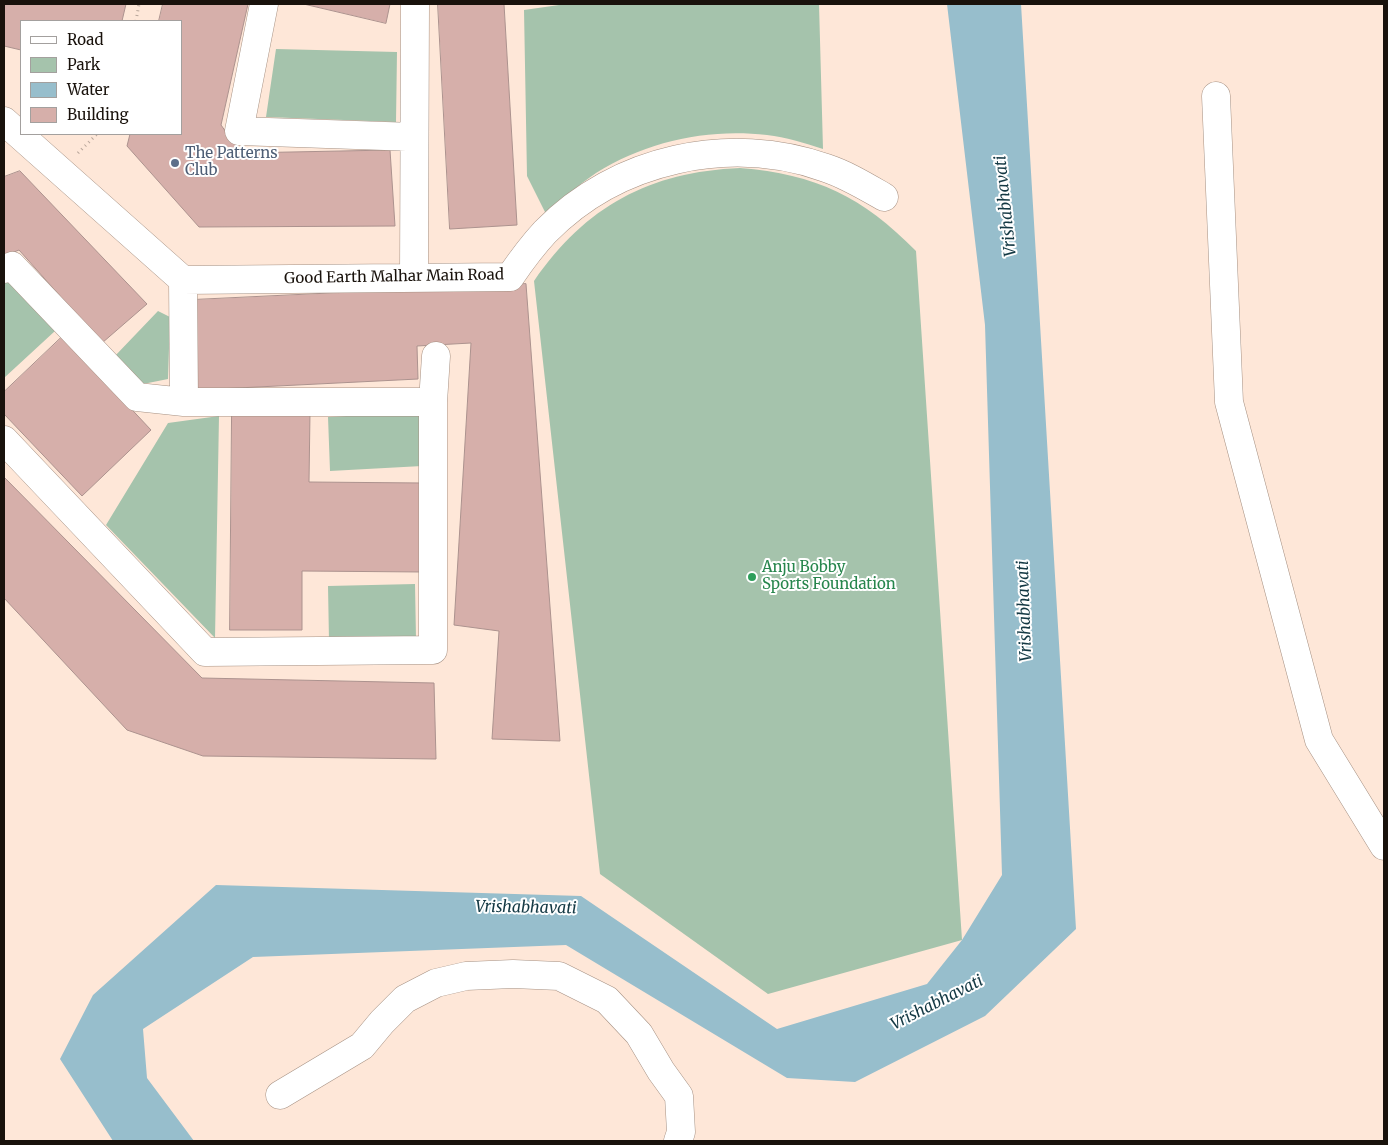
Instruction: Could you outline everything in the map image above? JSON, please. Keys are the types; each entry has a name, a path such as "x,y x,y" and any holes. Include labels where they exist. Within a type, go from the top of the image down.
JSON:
{"street":[{"path":"264,4 239,131 414,136"},
{"path":"414,278 415,4"},
{"path":"1216,96 1229,402 1319,740 1384,846"},
{"path":"4,121 183,280 184,402"},
{"name":"Good Earth Malhar Main Road","path":"183,280 510,277 546,231 591,195 617,180 643,169 671,160 702,154 742,152 797,159 827,168 884,197"},
{"path":"4,269 12,266 138,396 184,402 433,402"},
{"path":"4,440 205,652 433,650 433,402 436,356"},
{"path":"280,1095 362,1046 405,998 436,983 466,976 513,974 559,976 607,1000 639,1034 679,1096 681,1132 678,1141"}],"path":[{"path":"136,20 139,4"}],"green space":[{"path":"566,4 819,4 823,149 781,137 745,133 723,133 678,139 636,153 596,173 546,214 527,176 524,10"},
{"path":"276,49 397,52 396,122 266,117"},
{"name":"Anju Bobby Sports Foundation","path":"740,168 792,176 837,192 877,216 916,251 962,940 768,994 600,874 534,281 575,232 598,213 622,198 649,186 677,177 707,171"},
{"path":"8,278 55,331 4,378 4,280"},
{"path":"158,311 170,317 168,379 143,384 114,357"},
{"path":"420,412 422,466 330,471 328,417"},
{"path":"219,416 215,638 106,525 168,423"},
{"path":"415,584 416,639 329,641 328,586"}],"water":[{"name":"Vrishabhavati","path":"947,4 1021,4 1076,929 985,1016 855,1082 787,1078 566,945 253,957 143,1029 147,1078 194,1141 113,1141 60,1059 93,995 216,885 581,896 777,1029 927,984 962,940 1002,875 985,325"}],"building":[{"path":"5,4 126,4 122,20 20,20 20,50 4,46"},
{"path":"163,4 248,4 221,125 241,153 390,150 395,226 199,227 127,146 130,135 182,135 182,20 159,20"},
{"path":"304,4 390,4 386,23"},
{"path":"438,4 504,4 517,225 450,229"},
{"path":"20,171 147,304 102,343 19,250 4,256 4,177"},
{"path":"526,284 560,741 492,739 499,631 454,625 471,343 417,346 418,379 197,390 192,300"},
{"path":"63,336 151,430 82,496 4,414 4,392"},
{"path":"232,412 310,412 309,482 423,483 423,572 302,571 302,630 230,630"},
{"path":"4,477 202,678 434,683 436,759 203,756 127,730 4,598"}],"place":[{"name":"The Patterns Club","path":"175,163"},
{"name":"Anju Bobby Sports Foundation","path":"752,577"}]}
